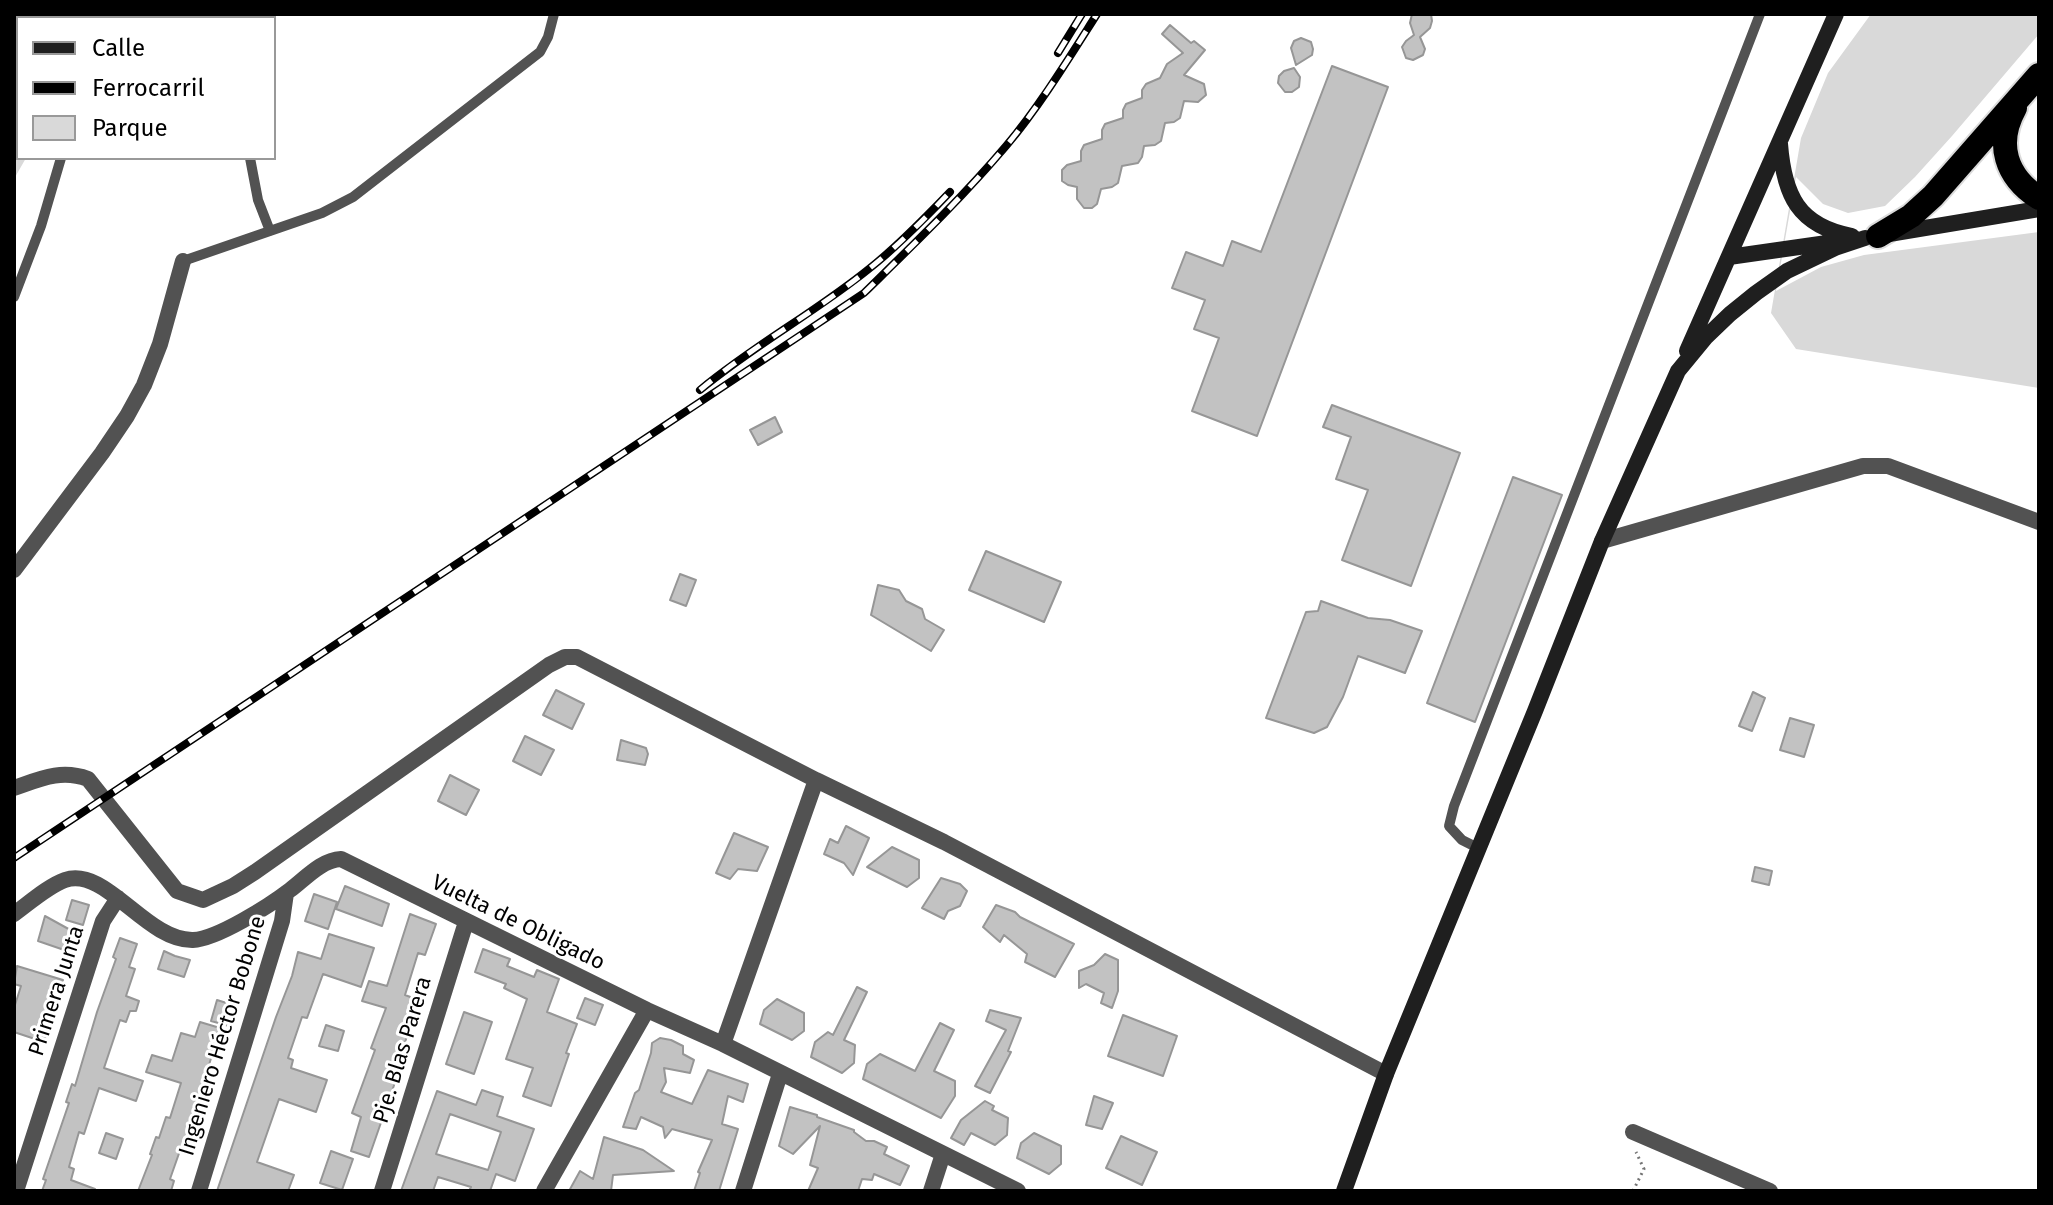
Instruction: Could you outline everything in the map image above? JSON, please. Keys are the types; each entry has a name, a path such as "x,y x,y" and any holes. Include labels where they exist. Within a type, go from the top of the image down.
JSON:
{"highway":[{"path":"2031,83 2011,114 2005,157 2013,175 2039,198"},
{"path":"1871,237 1911,216 1933,196 2031,83"}],"main road":[{"path":"1344,1191 1386,1074 1602,541 1836,14"},
{"path":"1779,142 1785,182 1798,207 1820,226 1835,232 1871,237"},
{"path":"1729,257 2039,209"},
{"path":"1678,371 1730,314 1787,271 1835,248 1871,237"}],"street":[{"path":"14,570 102,453 138,396 160,344 183,261"},
{"path":"1602,541 1863,466 1888,466 2039,522"},
{"path":"14,788 55,775 75,774 88,779 177,891 203,900 255,872 549,665 565,657 577,657 957,849 1386,1074"},
{"path":"723,1044 816,780"},
{"name":"Vuelta de Obligado","path":"14,914 61,881 89,880 170,936 205,939 286,893 322,865 341,859 1018,1191"},
{"name":"Ingeniero Héctor Bobone","path":"199,1191 282,921 286,893"},
{"name":"Primera Junta","path":"16,1191 103,921 118,898"},
{"name":"Pje. Blas Parera","path":"382,1191 466,922"},
{"path":"544,1191 647,1010"},
{"path":"743,1191 780,1074"},
{"path":"1633,1132 1770,1191"},
{"path":"931,1191 943,1154"}],"lane":[{"path":"183,261 322,213 353,197 540,52 554,14"},
{"path":"1478,848 1462,840 1449,826 1454,806 1760,14"},
{"path":"14,297 41,226 60,160"},
{"path":"250,160 258,200 270,231"}],"path":[{"path":"1633,1132 1635,1150 1644,1169 1633,1191"}],"green space":[{"path":"14,14 103,14 16,16 16,160 25,160 14,179"},
{"path":"1871,14 2039,14 2039,34 1952,136 1885,206 1848,213 1823,204 1796,177 1776,291 1821,267 1864,255 2039,232 2039,388 1796,349 1771,313 1801,138 1828,73"}],"building":[{"path":"1412,14 1431,14 1432,21 1430,28 1420,37 1425,49 1423,55 1413,60 1406,58 1402,47 1414,35 1410,23"},
{"path":"1170,25 1191,43 1194,41 1205,50 1184,75 1204,84 1206,95 1198,102 1184,101 1180,118 1165,123 1161,141 1144,146 1138,163 1122,166 1118,183 1101,189 1097,204 1084,208 1077,199 1077,187 1062,181 1062,170 1081,161 1084,145 1102,139 1105,124 1123,118 1126,104 1142,98 1146,84 1160,78 1167,64 1183,53 1162,34"},
{"path":"1301,38 1311,42 1312,55 1296,65 1291,48 1294,41"},
{"path":"1332,66 1388,87 1257,436 1192,411 1219,338 1194,329 1205,300 1172,288 1186,252 1223,266 1232,241 1261,252"},
{"path":"1294,68 1300,77 1299,87 1285,92 1278,83 1279,76"},
{"path":"1332,405 1460,453 1411,586 1342,560 1368,490 1336,479 1351,437 1323,427"},
{"path":"775,417 782,432 758,445 750,430"},
{"path":"1513,477 1562,495 1475,722 1427,703"},
{"path":"986,551 1061,582 1044,622 969,590"},
{"path":"680,574 696,580 686,606 670,600"},
{"path":"878,585 899,590 906,601 922,609 925,619 944,630 931,651 871,615"},
{"path":"1321,601 1368,618 1390,620 1422,631 1405,673 1358,656 1343,697 1327,727 1314,733 1266,718 1306,612 1318,611"},
{"path":"556,690 584,704 572,729 543,715"},
{"path":"1753,692 1765,698 1752,731 1739,726"},
{"path":"1790,718 1814,725 1804,757 1780,750"},
{"path":"525,736 554,750 541,775 513,761"},
{"path":"621,740 646,748 645,765 617,760"},
{"path":"450,775 479,790 466,815 438,801"},
{"path":"846,826 869,838 853,875 844,863 824,854 830,839 838,843"},
{"path":"734,833 768,847 757,871 738,869 730,879 716,873"},
{"path":"892,847 919,860 919,878 907,887 867,867"},
{"path":"1755,867 1772,871 1769,885 1752,881"},
{"path":"941,878 960,884 967,891 960,906 948,911 944,919 922,908"},
{"path":"345,886 389,904 382,926 336,909"},
{"path":"314,894 337,902 328,929 305,921"},
{"path":"72,900 89,905 83,925 66,920"},
{"path":"996,905 1074,944 1055,977 1025,962 1027,954 1004,935 1000,942 983,927"},
{"path":"410,914 436,924 425,955 418,953 405,995 421,1001 394,1070 399,1071 369,1157 351,1151 361,1117 352,1113 375,1050 371,1048 386,1008 362,1001 369,981 387,986"},
{"path":"45,916 74,932 70,952 38,941"},
{"path":"329,934 374,948 361,987 323,974 307,1018 302,1017 288,1058 293,1060 291,1068 327,1080 316,1112 279,1099 257,1162 294,1175 288,1191 217,1191 298,952 321,959"},
{"path":"120,938 137,944 129,967 135,969 126,996 139,1001 136,1011 130,1011 126,1022 120,1020 104,1068 143,1081 136,1101 99,1088 84,1134 79,1132 69,1167 74,1169 71,1180 95,1191 42,1191 46,1180 43,1179 69,1103 66,1102 72,1084 75,1086"},
{"path":"483,949 510,959 507,966 534,977 537,970 559,979 547,1012 577,1024 551,1106 523,1096 533,1068 506,1059 527,999 504,988 506,984 475,972"},
{"path":"164,951 190,960 184,977 158,969"},
{"path":"1105,954 1118,960 1118,991 1112,1008 1101,1003 1104,993 1086,984 1079,988 1079,971 1094,965"},
{"path":"17,966 63,980 44,1042 14,1032 14,1008 21,986 14,984"},
{"path":"857,987 867,992 844,1040 855,1045 854,1063 842,1073 811,1057 815,1042 828,1032 833,1035"},
{"path":"585,998 603,1005 595,1025 577,1018"},
{"path":"777,999 804,1013 804,1031 792,1040 760,1024 764,1010"},
{"path":"217,1000 236,1006 229,1026 211,1021"},
{"path":"990,1010 1021,1018 1008,1051 1011,1052 990,1093 975,1086 1006,1030 986,1021"},
{"path":"464,1012 492,1022 474,1074 446,1064"},
{"path":"1123,1015 1177,1036 1163,1076 1108,1056"},
{"path":"200,1022 220,1028 206,1075 213,1077 197,1124 192,1122 186,1143 183,1142 170,1179 174,1181 171,1191 138,1191 156,1137 159,1138 166,1117 170,1118 181,1083 146,1072 152,1055 172,1061 181,1033 195,1037"},
{"path":"940,1023 954,1030 934,1071 955,1081 955,1096 941,1118 863,1079 867,1064 880,1054 915,1071"},
{"path":"326,1025 344,1031 338,1051 319,1046"},
{"path":"660,1038 683,1046 683,1054 694,1060 690,1073 664,1068 666,1082 661,1092 692,1104 708,1070 748,1084 743,1102 728,1096 722,1124 738,1129 719,1191 694,1191 698,1172 712,1140 672,1129 665,1138 663,1127 641,1117 636,1129 623,1127 635,1093 639,1090 652,1043"},
{"path":"482,1090 503,1097 497,1116 534,1129 515,1181 496,1174 490,1191 469,1191 471,1187 438,1177 433,1191 401,1191 437,1091 476,1105","holes":["450,1114 501,1132 488,1170 436,1154"]},
{"path":"1094,1096 1113,1103 1102,1129 1086,1125"},
{"path":"985,1101 994,1106 992,1110 1008,1118 1007,1135 995,1145 971,1133 964,1145 951,1138 961,1120"},
{"path":"790,1107 854,1130 866,1141 887,1147 884,1154 909,1166 900,1185 874,1174 872,1180 862,1179 858,1191 808,1191 818,1168 810,1165 820,1126 793,1154 779,1146"},
{"path":"106,1133 123,1139 116,1159 99,1153"},
{"path":"1034,1133 1061,1146 1061,1164 1049,1174 1017,1158 1021,1143"},
{"path":"1121,1136 1157,1152 1142,1185 1106,1168"},
{"path":"604,1137 643,1150 674,1171 613,1175 611,1191 569,1191 580,1171 593,1179"},
{"path":"331,1151 353,1159 342,1190 320,1183"}],"railway":[{"path":"1058,53 1082,14"},
{"path":"14,858 864,293 955,203 1006,146 1042,99 1097,14"},
{"path":"700,390 870,268 950,192"}]}
